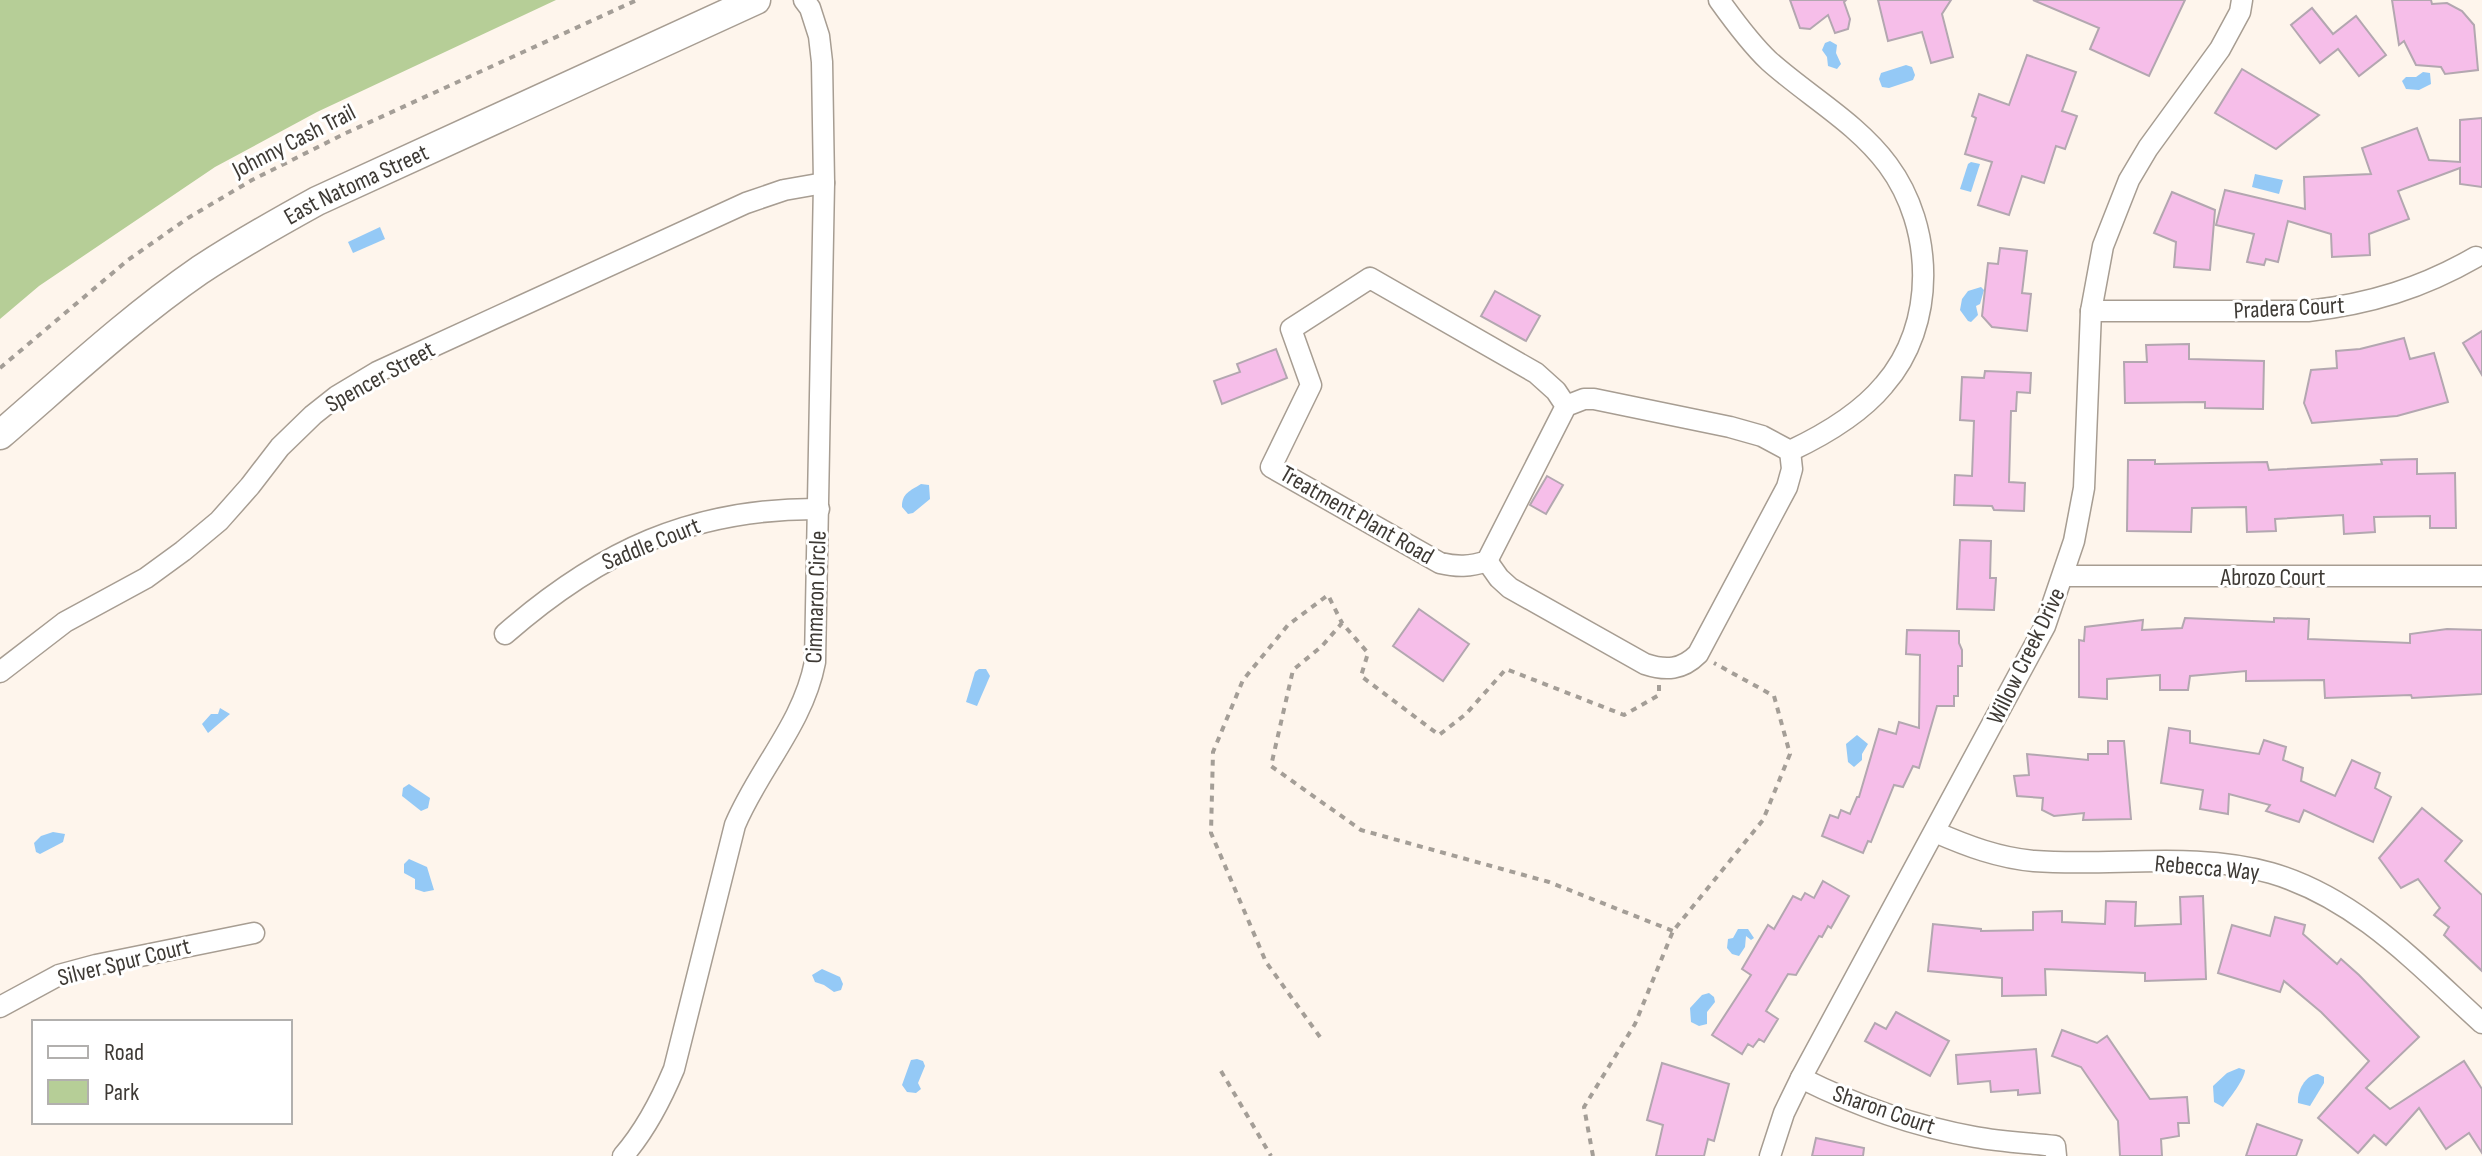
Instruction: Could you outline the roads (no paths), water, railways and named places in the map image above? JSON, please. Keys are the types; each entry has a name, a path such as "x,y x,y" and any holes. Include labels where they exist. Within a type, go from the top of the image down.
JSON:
{"main road":[{"name":"East Natoma Street","path":"0,435 144,312 199,271 257,234 317,201 756,0"}],"street":[{"name":"Cimmaron Circle","path":"627,1155 662,1097 674,1069 735,825 753,788 796,719 812,679 817,640 824,183 822,62 819,36 810,8 804,0"},
{"path":"1719,0 1768,59 1864,137 1888,164 1905,194 1920,239 1922,298 1917,322 1898,365 1885,385 1852,413 1790,451"},
{"name":"Willow Creek Drive","path":"1770,1156 1784,1113 1801,1078 2045,626 2064,576 2084,488 2091,311 2103,246 2129,180 2148,148 2220,49 2240,12 2242,0"},
{"name":"Spencer Street","path":"0,672 65,622 146,578 183,551 219,521 280,447 313,415 377,372 746,203 784,190 824,183"},
{"name":"Pradera Court","path":"2091,311 2308,311 2343,307 2413,289 2476,257"},
{"name":"Treatment Plant Road","path":"1487,561 1457,567 1440,563 1271,467 1311,385 1291,329 1370,278 1536,373 1556,391 1566,406"},
{"path":"1584,399 1730,427 1762,436 1790,451 1792,469 1787,487 1698,654 1676,669 1660,669 1510,588 1487,561 1566,406 1584,399"},
{"name":"Saddle Court","path":"505,634 576,577 617,554 659,536 733,515 779,508 819,509"},
{"name":"Abrozo Court","path":"2064,576 2482,576"},
{"name":"Rebecca Way","path":"1935,832 1988,852 2033,861 2209,863 2270,873 2314,889 2367,920 2482,1023"},
{"name":"Silver Spur Court","path":"0,1007 25,991 71,972 254,933"},
{"name":"Sharon Court","path":"1801,1078 1851,1103 1899,1119 1978,1138 2055,1146 2056,1156"}],"water":[{"path":"1830,41 1837,45 1836,53 1841,64 1837,69 1828,66 1822,50 1825,43"},
{"path":"1906,65 1912,67 1913,80 1889,88 1882,87 1879,79 1881,73"},
{"path":"2423,72 2430,73 2431,84 2419,90 2406,89 2402,81 2406,77 2416,77"},
{"path":"1971,162 1980,164 1971,192 1960,189"},
{"path":"2255,174 2283,180 2279,194 2252,187"},
{"path":"380,227 385,239 353,253 348,242"},
{"path":"1981,287 1984,290 1980,304 1976,306 1978,315 1971,322 1968,321 1960,310 1962,299 1968,291"},
{"path":"921,484 929,485 930,499 908,514 902,507 903,498"},
{"path":"986,669 990,676 977,706 966,702 975,672"},
{"path":"220,708 230,714 208,733 202,724 211,714 218,714"},
{"path":"1857,735 1868,744 1862,760 1854,767 1848,762 1846,744"},
{"path":"409,784 430,798 428,808 421,811 402,796 403,788"},
{"path":"53,832 65,834 63,842 40,854 36,852 34,843 41,836"},
{"path":"409,859 427,867 434,890 424,892 415,889 415,879 404,873 404,864"},
{"path":"1738,929 1748,929 1754,938 1751,940 1746,936 1745,947 1739,956 1727,948 1728,939 1733,938"},
{"path":"822,969 840,977 843,984 841,990 834,992 815,982 812,975"},
{"path":"1709,993 1715,1002 1707,1012 1707,1024 1699,1026 1691,1022 1690,1008 1702,995"},
{"path":"911,1060 923,1061 925,1066 918,1083 921,1089 916,1093 907,1092 902,1085"},
{"path":"2239,1068 2245,1070 2244,1074 2229,1099 2223,1107 2214,1102 2213,1086 2227,1073"},
{"path":"2318,1074 2324,1077 2324,1083 2310,1106 2298,1103 2303,1084 2309,1077"}]}
